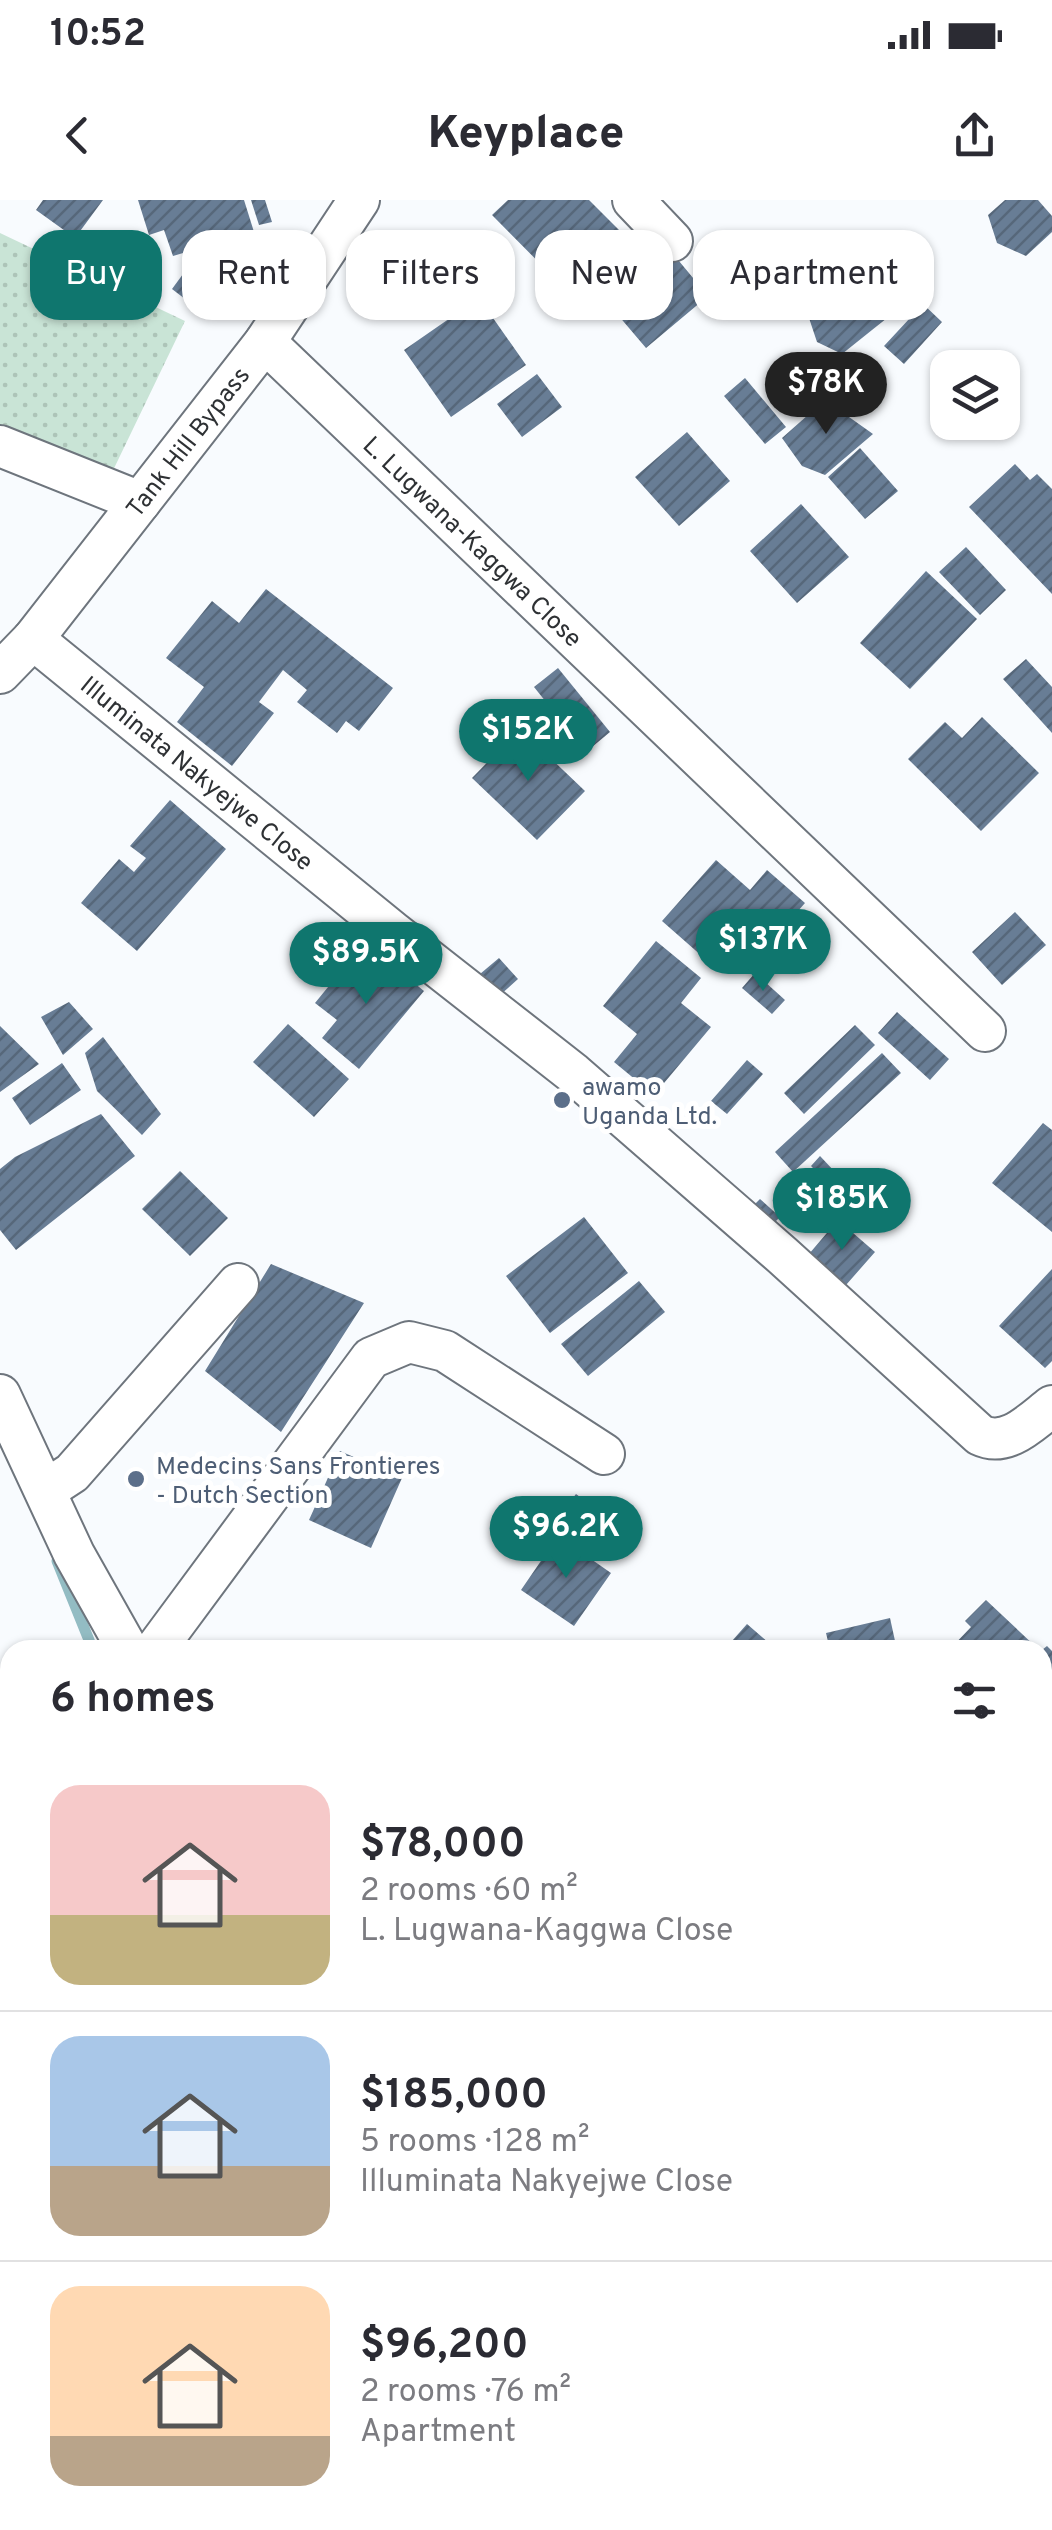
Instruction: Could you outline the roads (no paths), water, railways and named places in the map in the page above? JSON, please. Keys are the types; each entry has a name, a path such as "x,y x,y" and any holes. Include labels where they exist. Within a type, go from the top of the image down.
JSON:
{"street":[{"name":"Tank Hill Bypass","path":"0,673 32,639 264,342 359,200"},
{"path":"633,200 662,230"},
{"name":"L. Lugwana-Kaggwa Close","path":"264,342 985,1032"},
{"path":"0,446 140,502"},
{"name":"Illuminata Nakyejwe Close","path":"32,639 573,1073 980,1435 990,1440 1006,1440 1052,1406"},
{"path":"46,1490 72,1473 238,1284"},
{"path":"162,1640 371,1358 396,1347 408,1342 445,1352 604,1454"},
{"path":"0,1395 74,1554 122,1640"}],"waterway":[{"path":"57,1561 89,1640"}],"place":[{"name":"awamo Uganda Ltd.","path":"562,1100"},
{"name":"Medecins Sans Frontieres - Dutch Section","path":"136,1479"}]}
